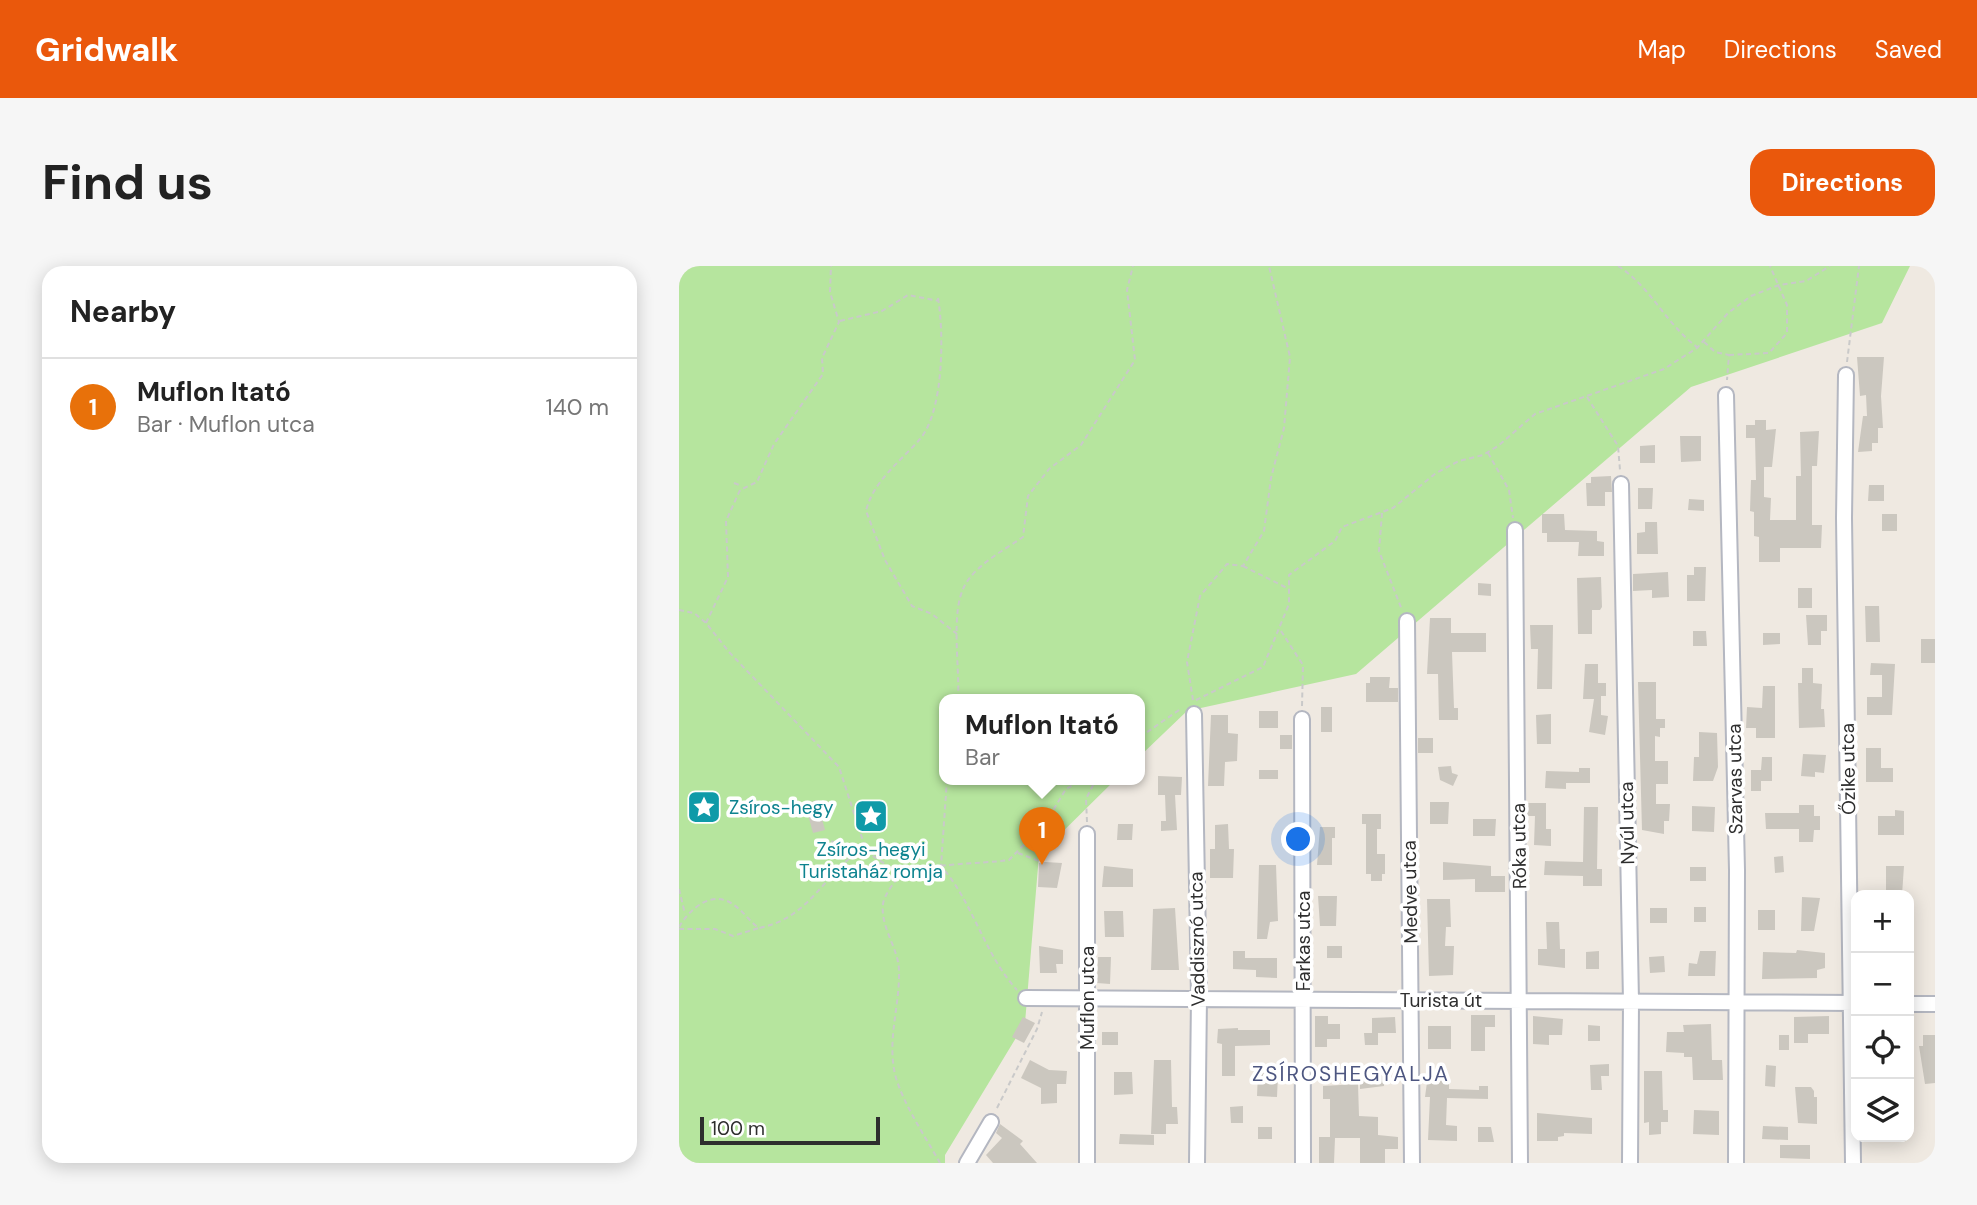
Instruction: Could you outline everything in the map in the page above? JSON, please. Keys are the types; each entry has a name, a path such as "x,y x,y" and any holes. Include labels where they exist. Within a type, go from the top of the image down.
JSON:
{"street":[{"name":"Őzike utca","path":"1846,375 1844,545 1853,953"},
{"name":"Szarvas utca","path":"1726,396 1736,845 1736,1163"},
{"name":"Nyúl utca","path":"1621,484 1631,1001 1630,1163"},
{"name":"Róka utca","path":"1515,530 1521,1000 1520,1163"},
{"name":"Medve utca","path":"1407,621 1412,1163"},
{"name":"Vaddisznó utca","path":"1190,708 1199,998 1197,1163"},
{"name":"Farkas utca","path":"1302,719 1303,1163"},
{"name":"Muflon utca","path":"1087,834 1087,1163"},
{"name":"Turista út","path":"1025,998 1851,1003"},
{"path":"1914,1004 1935,1004"},
{"name":"Őzike utca","path":"1853,1163 1854,1016"},
{"path":"967,1163 991,1122"}],"path":[{"path":"734,483 743,486 757,482 774,444 823,374 822,358 839,322 830,292 831,266"},
{"path":"958,694 958,601 965,583 988,561 1023,537 1028,496 1049,468 1081,446 1135,360 1127,289 1133,266"},
{"path":"1243,566 1264,531 1271,478 1284,428 1290,357 1269,266"},
{"path":"1618,266 1633,276 1680,335 1697,348"},
{"path":"1703,341 1715,352 1729,355 1769,353 1787,333 1787,305 1770,266"},
{"path":"1145,734 1263,667 1289,604 1289,575 1335,541 1342,527 1393,508 1436,473 1459,461 1488,452 1535,414 1645,377 1697,348 1736,307 1779,285 1806,281 1830,266"},
{"path":"1846,375 1859,266"},
{"path":"839,322 883,311 908,295 939,300 940,374 932,414 922,437 874,489 866,511 885,560 912,606 932,614 958,635"},
{"path":"1726,396 1729,355"},
{"path":"1586,396 1618,446 1621,484"},
{"path":"1488,452 1509,490 1515,530"},
{"path":"706,623 728,577 726,521 743,486"},
{"path":"1382,513 1379,551 1407,621"},
{"path":"1190,708 1187,662 1200,596 1227,564 1243,566 1288,588"},
{"path":"679,610 694,613 706,623 729,652 839,767 845,777 855,822 870,854 901,875"},
{"path":"1280,630 1303,665 1302,719"},
{"path":"947,785 940,866 953,880 970,917 1007,976 1025,998"},
{"path":"940,1163 903,1095 894,1070 894,1021 899,971 883,906 901,875 940,866 1009,860 1046,822 1066,789 1073,785"},
{"path":"1087,834 1086,799 1093,785"},
{"path":"823,839 837,843 851,856"},
{"path":"1017,852 1039,860"},
{"path":"759,928 728,900 712,898 686,915 679,928 715,929 733,936 769,926 808,905 851,856 870,854"},
{"path":"679,889 686,915"},
{"path":"991,1122 1037,1028 1046,998"}],"green space":[{"path":"679,266 1910,266 1882,323 1691,387 1356,674 1187,711 1145,751 1145,694 939,694 939,785 1110,785 1039,855 1025,1023 945,1155 945,1163 679,1163"}],"building":[{"path":"1857,357 1884,357 1881,396 1883,428 1878,428 1878,443 1872,443 1872,451 1858,452 1863,416 1867,416 1866,395 1860,396"},
{"path":"1755,420 1766,420 1766,430 1776,429 1772,467 1764,467 1764,497 1771,498 1770,520 1796,520 1796,476 1801,476 1800,432 1819,431 1817,466 1812,466 1812,525 1822,525 1821,548 1780,548 1780,562 1759,562 1759,537 1754,536 1754,512 1750,511 1751,480 1756,480 1755,438 1746,438 1746,425 1755,425"},
{"path":"1680,436 1701,436 1701,461 1681,462"},
{"path":"1655,445 1655,463 1640,463 1640,446"},
{"path":"1611,476 1612,492 1605,492 1605,506 1587,506 1586,483 1591,483 1591,477"},
{"path":"1869,485 1884,485 1884,501 1868,501"},
{"path":"1638,488 1653,488 1652,509 1638,509"},
{"path":"1689,499 1704,500 1704,511 1688,510"},
{"path":"1542,514 1564,514 1565,530 1597,531 1597,541 1604,542 1604,556 1578,556 1579,542 1547,542 1547,533 1542,533"},
{"path":"1882,514 1897,514 1897,531 1882,531"},
{"path":"1645,522 1657,522 1658,554 1637,554 1637,533 1645,532"},
{"path":"1694,567 1706,567 1705,601 1687,601 1687,575 1694,575"},
{"path":"1668,572 1669,597 1652,598 1652,590 1633,591 1633,574"},
{"path":"1601,577 1602,607 1600,610 1592,610 1592,634 1578,634 1577,578"},
{"path":"1478,583 1491,584 1491,596 1478,595"},
{"path":"1798,588 1812,588 1812,608 1798,608"},
{"path":"1865,606 1879,606 1880,642 1866,642"},
{"path":"1806,615 1827,615 1827,631 1821,631 1821,645 1808,645"},
{"path":"1430,618 1451,618 1451,633 1486,633 1486,652 1452,652 1454,708 1458,708 1458,720 1439,720 1438,674 1427,674"},
{"path":"1530,625 1553,625 1552,689 1537,689 1538,649 1531,649"},
{"path":"1693,631 1706,631 1707,646 1693,646"},
{"path":"1763,633 1780,633 1780,644 1763,645"},
{"path":"1921,639 1935,639 1935,663 1921,663"},
{"path":"1871,663 1895,664 1892,715 1867,715 1867,697 1882,697 1882,675 1870,675"},
{"path":"1585,664 1598,664 1598,683 1606,683 1606,696 1601,696 1601,715 1608,716 1605,735 1589,732 1594,699 1583,699"},
{"path":"1802,668 1813,668 1813,683 1822,684 1821,709 1824,709 1825,727 1799,728 1798,683 1802,683"},
{"path":"1370,677 1390,677 1389,688 1398,688 1398,702 1366,702 1366,683 1370,683"},
{"path":"1638,682 1656,682 1656,719 1665,719 1665,728 1660,728 1660,737 1655,736 1655,761 1668,761 1668,784 1656,784 1656,804 1670,804 1669,821 1664,821 1664,834 1642,830"},
{"path":"1763,686 1775,686 1775,738 1756,738 1756,728 1746,728 1747,707 1762,708"},
{"path":"1321,707 1332,707 1332,732 1321,732"},
{"path":"1259,711 1278,711 1278,728 1259,728"},
{"path":"1551,714 1551,744 1537,744 1536,715"},
{"path":"1211,715 1228,715 1228,733 1238,734 1237,761 1225,762 1224,786 1208,786"},
{"path":"1699,732 1717,733 1718,767 1713,781 1693,781 1694,757 1699,757"},
{"path":"1280,735 1292,735 1292,749 1280,749"},
{"path":"1418,738 1433,738 1433,753 1418,753"},
{"path":"1866,748 1881,748 1881,768 1893,768 1893,782 1866,782"},
{"path":"1803,754 1826,755 1824,773 1815,772 1815,777 1801,776"},
{"path":"1762,757 1772,757 1772,781 1761,781 1761,791 1751,791 1751,770 1761,770"},
{"path":"1451,766 1452,773 1458,775 1453,786 1440,780 1438,767"},
{"path":"1579,768 1590,768 1590,783 1566,783 1566,789 1545,788 1546,771 1579,772"},
{"path":"1259,770 1278,770 1278,779 1259,779"},
{"path":"1158,776 1182,777 1181,795 1175,795 1177,830 1161,831 1161,821 1166,821 1165,795 1158,795"},
{"path":"817,800 825,830 813,833 805,804"},
{"path":"1430,802 1449,802 1448,824 1430,824"},
{"path":"1527,803 1546,803 1546,829 1551,829 1551,846 1534,845 1535,816 1527,816"},
{"path":"1799,805 1814,805 1814,816 1820,816 1820,830 1814,830 1813,842 1799,842 1799,829 1766,829 1765,813 1799,813"},
{"path":"1692,806 1715,807 1714,832 1692,831"},
{"path":"1584,807 1598,807 1597,869 1602,869 1602,886 1583,886 1583,876 1544,875 1545,861 1583,862"},
{"path":"1895,810 1904,811 1904,835 1878,835 1878,816 1895,816"},
{"path":"1362,814 1381,814 1381,829 1377,829 1377,854 1385,854 1385,874 1382,874 1382,881 1371,881 1371,874 1366,874 1366,824 1362,824"},
{"path":"1473,819 1496,819 1495,836 1473,836"},
{"path":"1118,824 1133,824 1132,840 1117,840"},
{"path":"1228,824 1229,849 1234,849 1233,878 1210,878 1210,849 1215,849 1215,825"},
{"path":"1320,827 1335,827 1335,838 1332,838 1332,865 1317,865"},
{"path":"1783,856 1784,872 1775,873 1774,857"},
{"path":"1443,862 1491,866 1491,876 1505,876 1505,892 1475,892 1475,879 1443,880"},
{"path":"1039,863 1062,863 1057,888 1038,887"},
{"path":"1259,865 1276,865 1278,921 1270,922 1267,939 1257,939"},
{"path":"1104,866 1133,869 1133,887 1102,887"},
{"path":"1886,866 1904,866 1902,890 1886,890"},
{"path":"1690,867 1706,867 1706,881 1690,881"},
{"path":"1318,896 1337,896 1336,926 1320,926"},
{"path":"1802,897 1820,898 1814,931 1801,931"},
{"path":"1427,899 1450,899 1451,927 1446,927 1445,946 1454,946 1453,975 1429,976"},
{"path":"1694,907 1706,907 1706,922 1694,922"},
{"path":"1175,908 1179,970 1151,970 1153,909"},
{"path":"1650,908 1667,908 1667,923 1650,923"},
{"path":"1758,910 1775,910 1775,930 1758,930"},
{"path":"1104,911 1123,911 1124,937 1105,937"},
{"path":"1546,922 1559,922 1560,949 1565,949 1565,968 1538,965 1538,949 1547,949"},
{"path":"1039,946 1063,950 1063,964 1056,964 1057,973 1040,973"},
{"path":"1327,946 1342,946 1342,958 1327,958"},
{"path":"1797,950 1825,953 1825,968 1817,970 1817,978 1762,979 1763,952 1796,953"},
{"path":"1233,951 1245,951 1245,958 1277,958 1277,978 1256,977 1256,970 1233,969"},
{"path":"1599,951 1599,969 1586,969 1586,952"},
{"path":"1700,951 1716,951 1715,976 1688,976 1689,963 1697,964"},
{"path":"1664,956 1665,972 1650,973 1649,957"},
{"path":"1098,957 1111,957 1110,984 1097,983"},
{"path":"1471,1015 1495,1015 1495,1027 1485,1027 1485,1051 1471,1051"},
{"path":"1315,1016 1328,1016 1328,1024 1340,1024 1340,1039 1327,1039 1327,1047 1315,1047"},
{"path":"1533,1016 1563,1019 1562,1035 1549,1035 1549,1045 1533,1044"},
{"path":"1829,1016 1829,1034 1808,1034 1808,1043 1794,1043 1794,1017"},
{"path":"1023,1017 1035,1023 1024,1043 1012,1037"},
{"path":"1395,1017 1396,1033 1372,1033 1372,1018"},
{"path":"1711,1024 1712,1060 1722,1060 1723,1080 1693,1080 1692,1057 1684,1057 1684,1053 1666,1052 1667,1032 1684,1032 1683,1025"},
{"path":"1588,1025 1600,1026 1600,1041 1588,1041"},
{"path":"1428,1026 1451,1026 1451,1049 1428,1049"},
{"path":"1218,1029 1270,1030 1270,1045 1235,1046 1235,1076 1222,1076 1222,1044 1217,1043"},
{"path":"1102,1032 1118,1032 1118,1045 1102,1045"},
{"path":"1364,1033 1378,1033 1378,1045 1365,1045"},
{"path":"1779,1035 1789,1035 1789,1050 1779,1050"},
{"path":"1923,1035 1935,1035 1935,1083 1925,1084 1919,1046 1923,1046"},
{"path":"1030,1060 1049,1070 1067,1071 1066,1084 1057,1084 1057,1103 1041,1104 1041,1088 1021,1078"},
{"path":"1154,1060 1171,1060 1172,1107 1177,1107 1178,1124 1166,1124 1166,1134 1151,1134"},
{"path":"1609,1064 1609,1076 1601,1076 1602,1090 1591,1090 1590,1065"},
{"path":"1766,1065 1776,1066 1775,1087 1765,1086"},
{"path":"1360,1070 1372,1070 1372,1075 1384,1075 1384,1086 1360,1089"},
{"path":"1644,1071 1662,1071 1663,1110 1668,1110 1668,1122 1661,1122 1661,1134 1649,1135 1649,1122 1644,1123"},
{"path":"1114,1072 1132,1072 1133,1094 1114,1095"},
{"path":"1258,1073 1278,1074 1277,1097 1257,1096"},
{"path":"1428,1075 1449,1075 1449,1089 1479,1090 1479,1086 1488,1086 1488,1099 1447,1098 1446,1125 1457,1126 1457,1141 1428,1140 1430,1097 1425,1097"},
{"path":"1358,1084 1359,1116 1378,1117 1378,1135 1398,1137 1398,1149 1385,1149 1385,1163 1360,1163 1360,1138 1335,1138 1334,1163 1319,1163 1319,1137 1330,1137 1330,1099 1323,1099 1323,1086"},
{"path":"1795,1087 1811,1087 1814,1091 1814,1097 1817,1097 1817,1124 1798,1123"},
{"path":"1243,1106 1243,1123 1231,1123 1230,1107"},
{"path":"1694,1110 1719,1111 1719,1135 1693,1134"},
{"path":"1537,1113 1592,1118 1592,1134 1564,1133 1564,1136 1558,1137 1558,1141 1537,1141"},
{"path":"1000,1124 1023,1141 1020,1144 1037,1163 993,1163 986,1155 1002,1138 996,1133"},
{"path":"1763,1126 1788,1127 1788,1140 1762,1139"},
{"path":"1258,1127 1272,1127 1272,1139 1258,1139"},
{"path":"1478,1127 1491,1127 1494,1142 1478,1142"},
{"path":"1120,1134 1154,1135 1154,1145 1119,1144"},
{"path":"1780,1145 1810,1145 1810,1159 1780,1158"}],"place":[{"name":"Zsíros-hegy","path":"704,807"},
{"name":"Zsíros-hegyi Turistaház romja","path":"871,816"},
{"name":"Muflon Itató","path":"1042,865"}],"district":[{"name":"ZSÍROSHEGYALJA","path":"1351,1074"}]}
